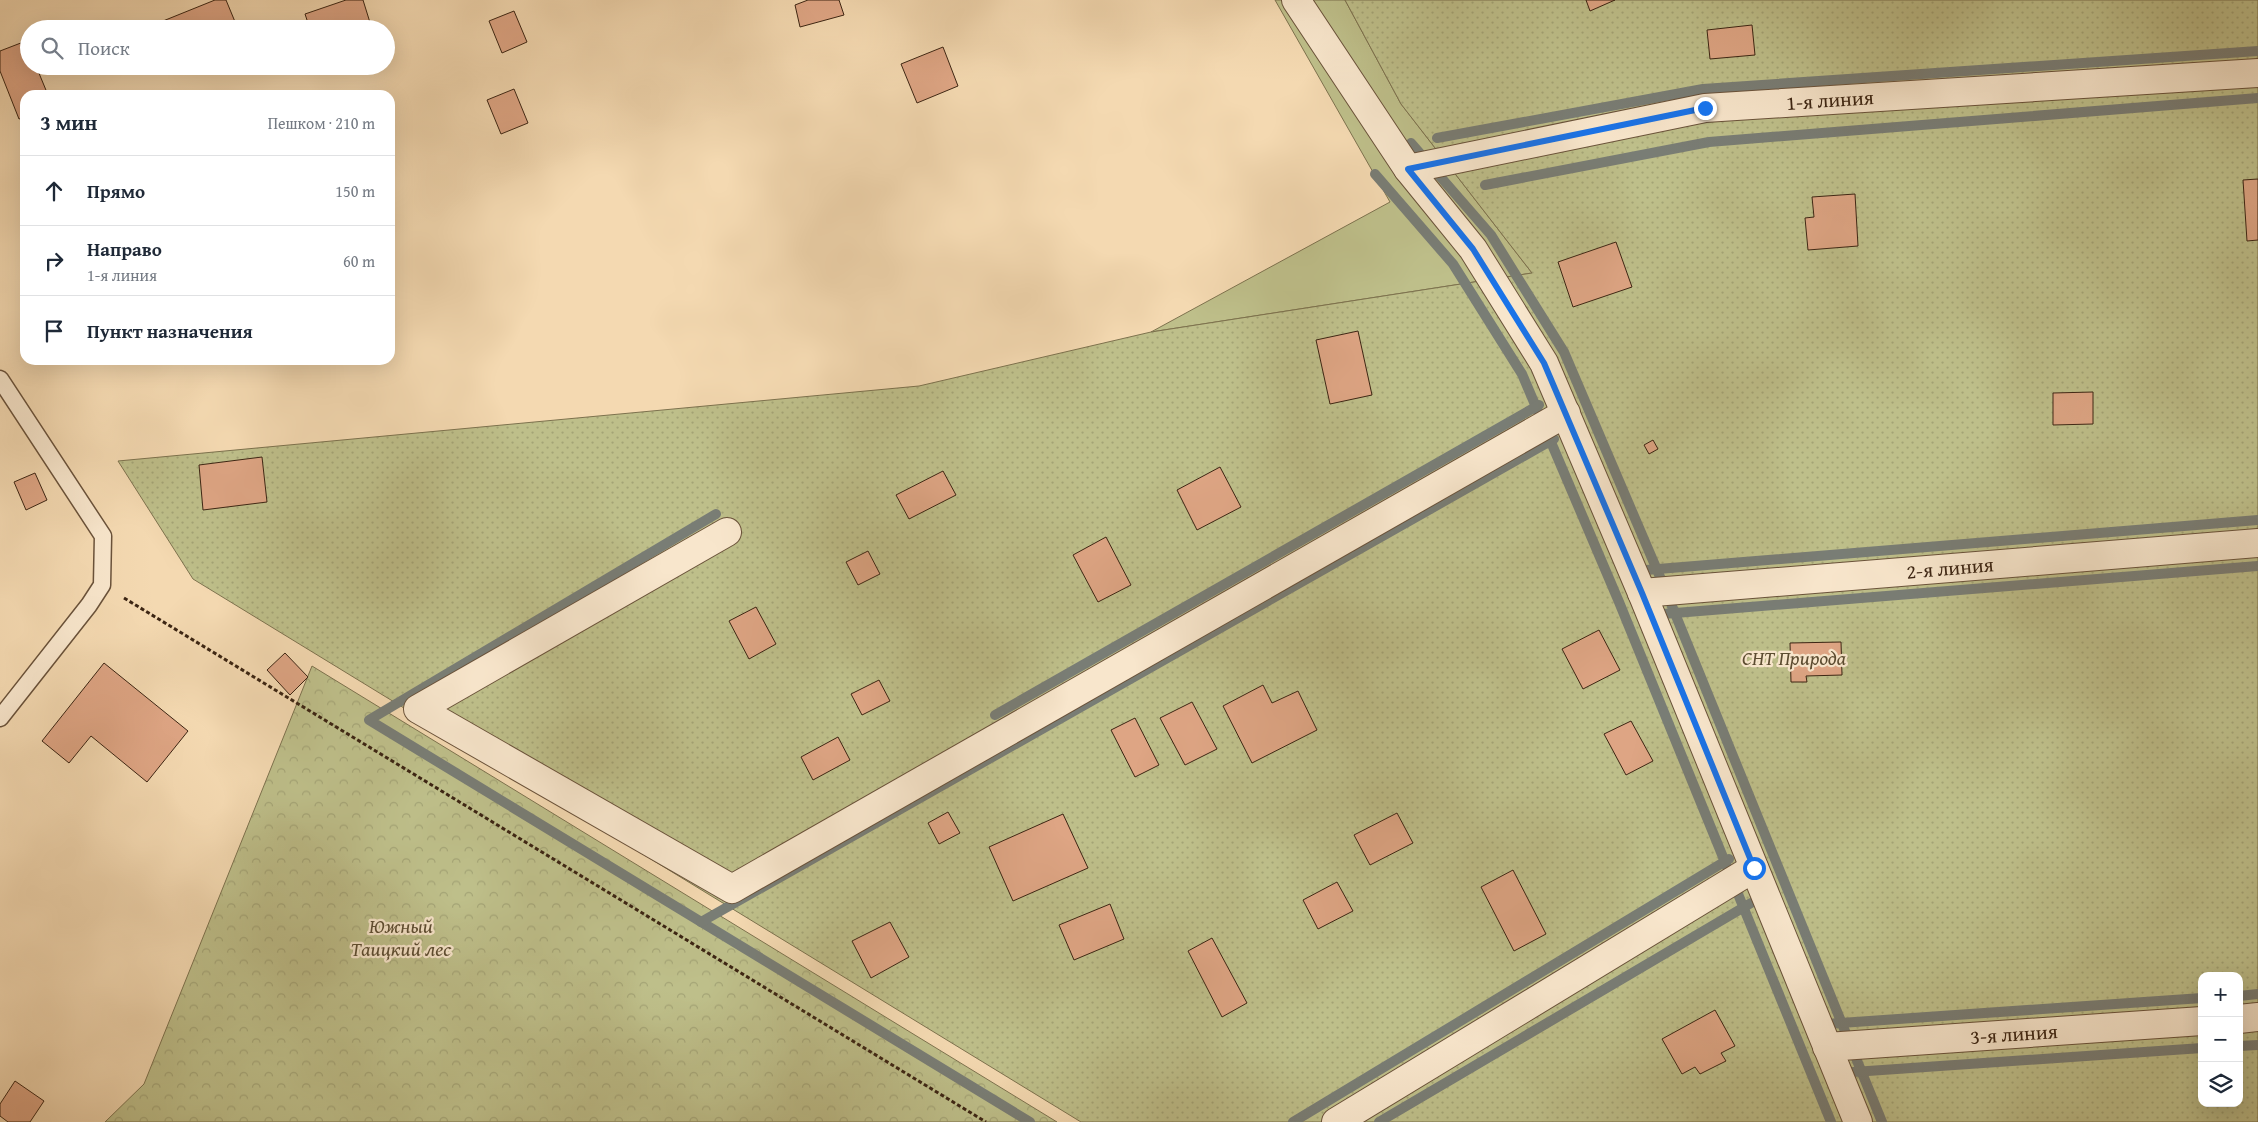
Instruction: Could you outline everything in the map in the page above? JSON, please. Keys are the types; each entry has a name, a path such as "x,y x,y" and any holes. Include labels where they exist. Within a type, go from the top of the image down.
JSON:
{"street":[{"path":"1296,0 1408,169 1473,249 1544,363 1642,593 1858,1122"},
{"name":"1-я линия","path":"1408,169 1705,108 2258,73"},
{"path":"727,532 418,709 732,889 1566,413"},
{"name":"2-я линия","path":"1642,593 2258,543"},
{"path":"1336,1122 1754,868"},
{"path":"2243,1019 2258,1018"},
{"name":"3-я линия","path":"1827,1047 2198,1021"}],"lane":[{"path":"0,379 103,536 102,584 89,605 0,718"}],"path":[{"path":"102,584 986,1122"}],"green space":[{"path":"1275,0 1345,0 1401,104 1532,273 1151,332 1390,202"},
{"name":"СНТ Природа","path":"1345,0 2258,0 2258,1122 1081,1122 193,579 118,461 919,386 1151,332 1532,273 1401,104"},
{"name":"Южный Таицкий лес","path":"312,666 1057,1122 105,1122 144,1084"}],"building":[{"path":"215,0 226,0 234,20 165,20"},
{"path":"346,0 363,0 369,20 307,20 305,14"},
{"path":"808,0 839,0 844,15 800,27 795,5"},
{"path":"1586,0 1615,0 1590,11"},
{"path":"514,11 527,42 502,53 489,21"},
{"path":"1752,25 1755,55 1710,59 1707,30"},
{"path":"20,43 20,75 40,75 46,90 20,90 19,119 0,71 0,51"},
{"path":"943,47 958,86 917,103 901,64"},
{"path":"514,89 528,123 501,134 487,100"},
{"path":"2258,179 2258,240 2247,241 2243,180"},
{"path":"1855,194 1858,246 1808,250 1805,218 1814,217 1812,197"},
{"path":"1616,242 1632,287 1573,307 1558,262"},
{"path":"1358,331 1372,395 1330,404 1316,340"},
{"path":"2093,392 2093,424 2053,425 2053,393"},
{"path":"1653,440 1658,449 1649,454 1644,445"},
{"path":"262,457 267,502 203,510 199,465"},
{"path":"1220,467 1241,507 1197,530 1177,490"},
{"path":"943,471 956,495 909,519 896,495"},
{"path":"35,473 47,500 26,510 14,482"},
{"path":"1106,537 1131,585 1098,602 1073,555"},
{"path":"868,551 880,574 858,585 846,562"},
{"path":"756,607 776,644 749,659 729,621"},
{"path":"1599,630 1620,670 1583,689 1562,649"},
{"path":"1841,642 1842,675 1806,676 1807,682 1791,682 1790,643"},
{"path":"285,653 308,677 290,695 267,670"},
{"path":"104,663 188,731 147,782 91,736 69,763 42,741"},
{"path":"879,680 890,701 862,715 851,694"},
{"path":"1263,685 1272,703 1298,691 1317,730 1252,763 1223,706"},
{"path":"1192,702 1217,749 1185,765 1160,718"},
{"path":"1135,718 1159,765 1135,777 1111,730"},
{"path":"1631,721 1653,761 1626,775 1604,734"},
{"path":"838,737 850,760 813,780 801,757"},
{"path":"948,812 960,833 939,844 928,823"},
{"path":"1397,813 1413,843 1370,865 1354,835"},
{"path":"1063,814 1088,868 1013,901 989,847"},
{"path":"1513,870 1546,934 1514,951 1481,887"},
{"path":"1337,882 1353,911 1318,929 1303,900"},
{"path":"1110,904 1124,939 1074,960 1059,925"},
{"path":"890,922 909,957 871,978 852,941"},
{"path":"1212,938 1247,1003 1222,1017 1188,951"},
{"path":"1715,1010 1735,1046 1721,1053 1726,1061 1700,1074 1695,1067 1682,1074 1662,1039"},
{"path":"15,1081 44,1101 30,1122 8,1122 0,1116 0,1104"}],"waterway":[{"path":"1437,138 1703,89 2258,51"},
{"path":"1485,185 1709,142 2258,98"},
{"path":"1411,143 1491,235 1564,352 1663,584 1882,1122"},
{"path":"1375,174 1453,264 1522,374 1619,602 1831,1122"},
{"path":"995,715 1539,405"},
{"path":"701,922 1554,439"},
{"path":"716,514 369,720 1030,1122"},
{"path":"1646,570 2258,520"},
{"path":"1663,614 2258,566"},
{"path":"1293,1122 1729,859"},
{"path":"1379,1122 1751,903"},
{"path":"2243,996 2258,994"},
{"path":"1826,1024 2198,998"},
{"path":"2243,1046 2258,1045"},
{"path":"1839,1073 2198,1048"}],"route":[{"path":"1705,108 1408,169 1473,249 1544,363 1642,593 1754,868"}]}
